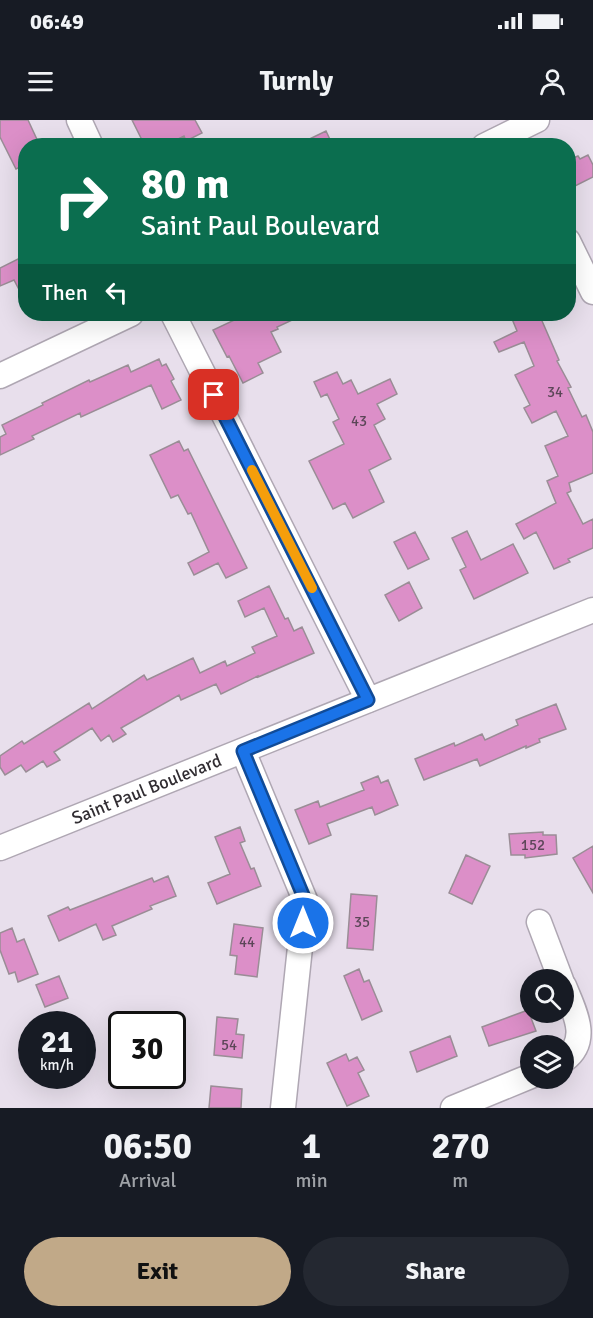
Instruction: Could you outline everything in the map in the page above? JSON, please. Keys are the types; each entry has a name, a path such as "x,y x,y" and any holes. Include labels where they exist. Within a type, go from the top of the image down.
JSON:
{"street":[{"path":"79,120 87,138"},
{"path":"519,138 537,120"},
{"path":"576,257 593,292"},
{"path":"0,375 116,321"},
{"path":"177,321 368,700"},
{"name":"Saint Paul Boulevard","path":"1,846 593,610"},
{"path":"243,751 305,900 283,1108"},
{"path":"539,922 557,969"},
{"path":"574,1011 580,1032 578,1044 574,1050"},
{"path":"453,1108 520,1081"}],"building":[{"path":"0,120 28,120 36,138 18,138 18,168 16,169 0,137"},
{"path":"132,120 195,120 202,133 192,138 184,136 180,138 141,138"},
{"path":"326,131 329,138 312,138"},
{"path":"588,155 593,165 593,177 576,186 576,157 580,159"},
{"path":"18,259 18,288 14,280 0,286 0,268"},
{"path":"232,321 290,321 271,332 281,352 258,363 263,373 243,383 213,330"},
{"path":"513,321 542,321 559,360 557,361 571,387 568,388 582,417 586,415 593,432 593,473 569,483 571,491 567,493 583,524 593,519 593,548 568,559 570,562 554,569 536,532 524,539 516,524 556,503 547,481 558,476 545,446 568,436 556,411 532,423 524,408 530,405 515,375 534,366 524,342 499,352 494,342 517,331"},
{"path":"159,359 162,366 166,364 174,379 171,381 181,400 162,409 151,385 81,417 80,413 32,436 34,439 0,455 0,437 6,434 2,425 89,380 90,382 128,365 131,372"},
{"path":"337,372 343,384 351,380 358,394 390,379 397,394 377,404 385,419 374,425 391,459 369,470 384,502 353,518 345,503 333,509 309,461 344,444 333,422 339,419 327,394 321,397 314,382"},
{"path":"179,441 184,451 188,449 247,568 226,578 218,563 194,575 188,563 209,552 191,513 188,514 178,495 171,498 150,455"},
{"path":"467,531 481,560 513,544 528,573 474,599 460,570 466,567 452,538"},
{"path":"415,532 429,559 408,569 394,542"},
{"path":"409,582 422,608 399,621 385,595"},
{"path":"269,586 285,619 288,618 294,631 302,627 314,653 221,694 216,684 181,700 179,695 121,728 126,734 113,742 109,735 101,741 92,728 54,752 60,760 47,767 43,761 26,772 21,765 5,775 0,767 0,756 22,741 24,744 89,703 92,709 144,675 147,680 193,658 200,673 225,661 227,666 255,653 252,647 277,636 264,608 245,617 238,601"},
{"path":"556,704 566,729 480,766 477,759 424,780 415,759 454,743 455,746 482,734 485,740 518,725 516,720"},
{"path":"378,776 381,783 388,780 398,805 375,815 372,807 327,824 331,835 309,844 295,810 318,801 320,807 364,790 361,783"},
{"path":"240,827 245,841 240,843 261,886 217,904 208,883 230,874 215,837"},
{"path":"543,832 543,835 556,835 557,854 525,858 525,855 511,855 509,834"},
{"path":"593,846 593,893 573,858"},
{"path":"466,855 490,866 472,904 449,893"},
{"path":"168,876 176,896 150,906 152,909 112,926 116,935 103,940 96,924 59,941 48,916 68,907 70,910 152,878 154,882"},
{"path":"351,894 377,896 373,950 347,948"},
{"path":"234,924 263,928 257,977 235,974 237,956 230,955"},
{"path":"12,928 17,942 24,939 38,974 18,982 15,972 9,974 0,950 0,933"},
{"path":"359,969 364,982 369,980 382,1011 362,1020 344,976"},
{"path":"59,976 68,998 45,1007 36,985"},
{"path":"520,1013 520,1023 533,1023 536,1031 489,1046 482,1027"},
{"path":"217,1017 238,1019 236,1034 244,1035 242,1058 214,1055"},
{"path":"450,1036 457,1056 417,1072 410,1052"},
{"path":"346,1054 349,1061 357,1057 364,1070 358,1073 369,1096 347,1106 327,1063"},
{"path":"211,1086 242,1089 241,1108 209,1108"}],"slow traffic":[{"path":"252,470 312,588"}],"route":[{"path":"214,395 368,700 243,751 305,900 303,923"}]}
